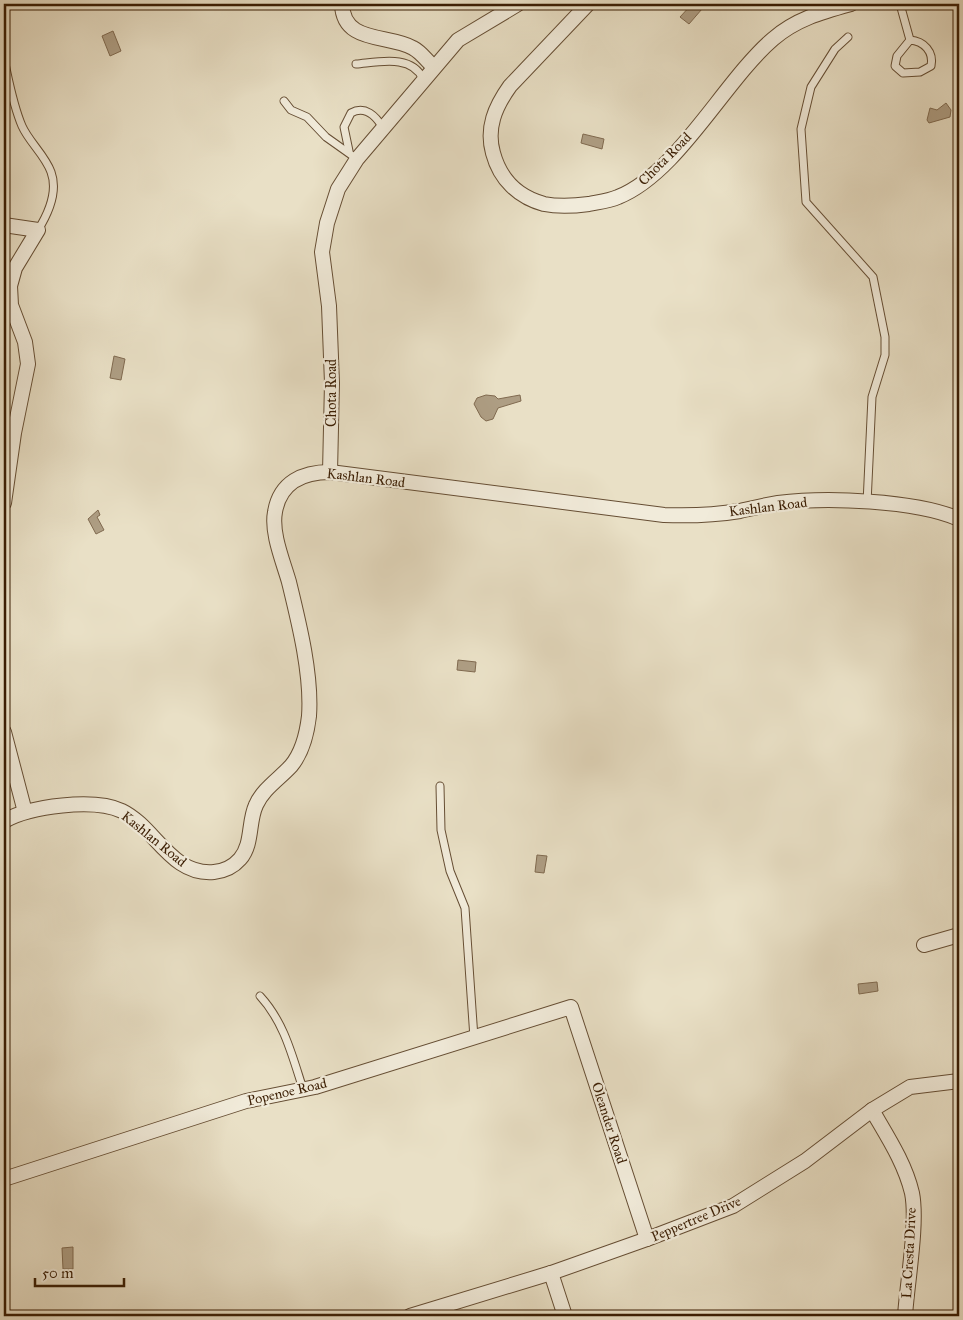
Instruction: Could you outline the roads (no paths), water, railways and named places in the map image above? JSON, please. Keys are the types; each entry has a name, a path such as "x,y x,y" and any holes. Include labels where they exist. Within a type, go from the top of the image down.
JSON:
{"street":[{"path":"342,4 345,20 355,30 414,48 434,67"},
{"name":"Chota Road","path":"330,472 332,383 329,306 322,252 330,210 353,155 383,128 458,40 518,4"},
{"name":"Chota Road","path":"588,4 510,86 499,102 491,122 492,151 496,163 506,180 528,198 552,205 575,206 607,201 640,186 679,147 771,40 804,18 851,4"},
{"path":"4,225 38,230 15,268 7,296 25,342 28,364 14,433 4,503"},
{"name":"Kashlan Road","path":"4,820 25,812 82,805 112,808 128,815 168,853 194,870 203,873 221,871 240,859 249,841 255,807 265,791 292,764 302,744 308,724 308,688 299,630 276,531 274,513 280,496 292,481 314,472 330,472 664,515 718,514 791,502 867,503 914,506 959,519"},
{"path":"4,732 25,812"},
{"path":"924,945 959,935"},
{"name":"Popenoe Road","path":"4,1179 246,1101 303,1090 571,1007"},
{"name":"Oleander Road","path":"571,1007 647,1239"},
{"name":"Peppertree Drive","path":"410,1316 551,1272 647,1239 733,1206 805,1161 872,1110 910,1087 959,1081"},
{"name":"La Cresta Drive","path":"872,1110 901,1161 912,1194 912,1228 905,1316"},
{"path":"551,1272 565,1316"}],"lane":[{"path":"900,4 910,40"},
{"path":"848,37 835,49 811,87 802,129 806,202 873,276 885,337 886,355 872,397 867,503"},
{"path":"910,40 923,43 929,52 932,63 926,70 903,73 896,66 897,56 910,40"},
{"path":"4,59 18,116 51,172 52,199 48,215 38,230"},
{"path":"356,64 384,62 408,64 417,68 424,79"},
{"path":"284,101 292,110 307,117 333,143 353,155"},
{"path":"353,155 344,137 344,127 351,113 365,110 373,115 383,128"},
{"path":"440,786 441,830 454,886 465,908 474,1038"},
{"path":"260,996 274,1011 283,1029 303,1090"}]}
